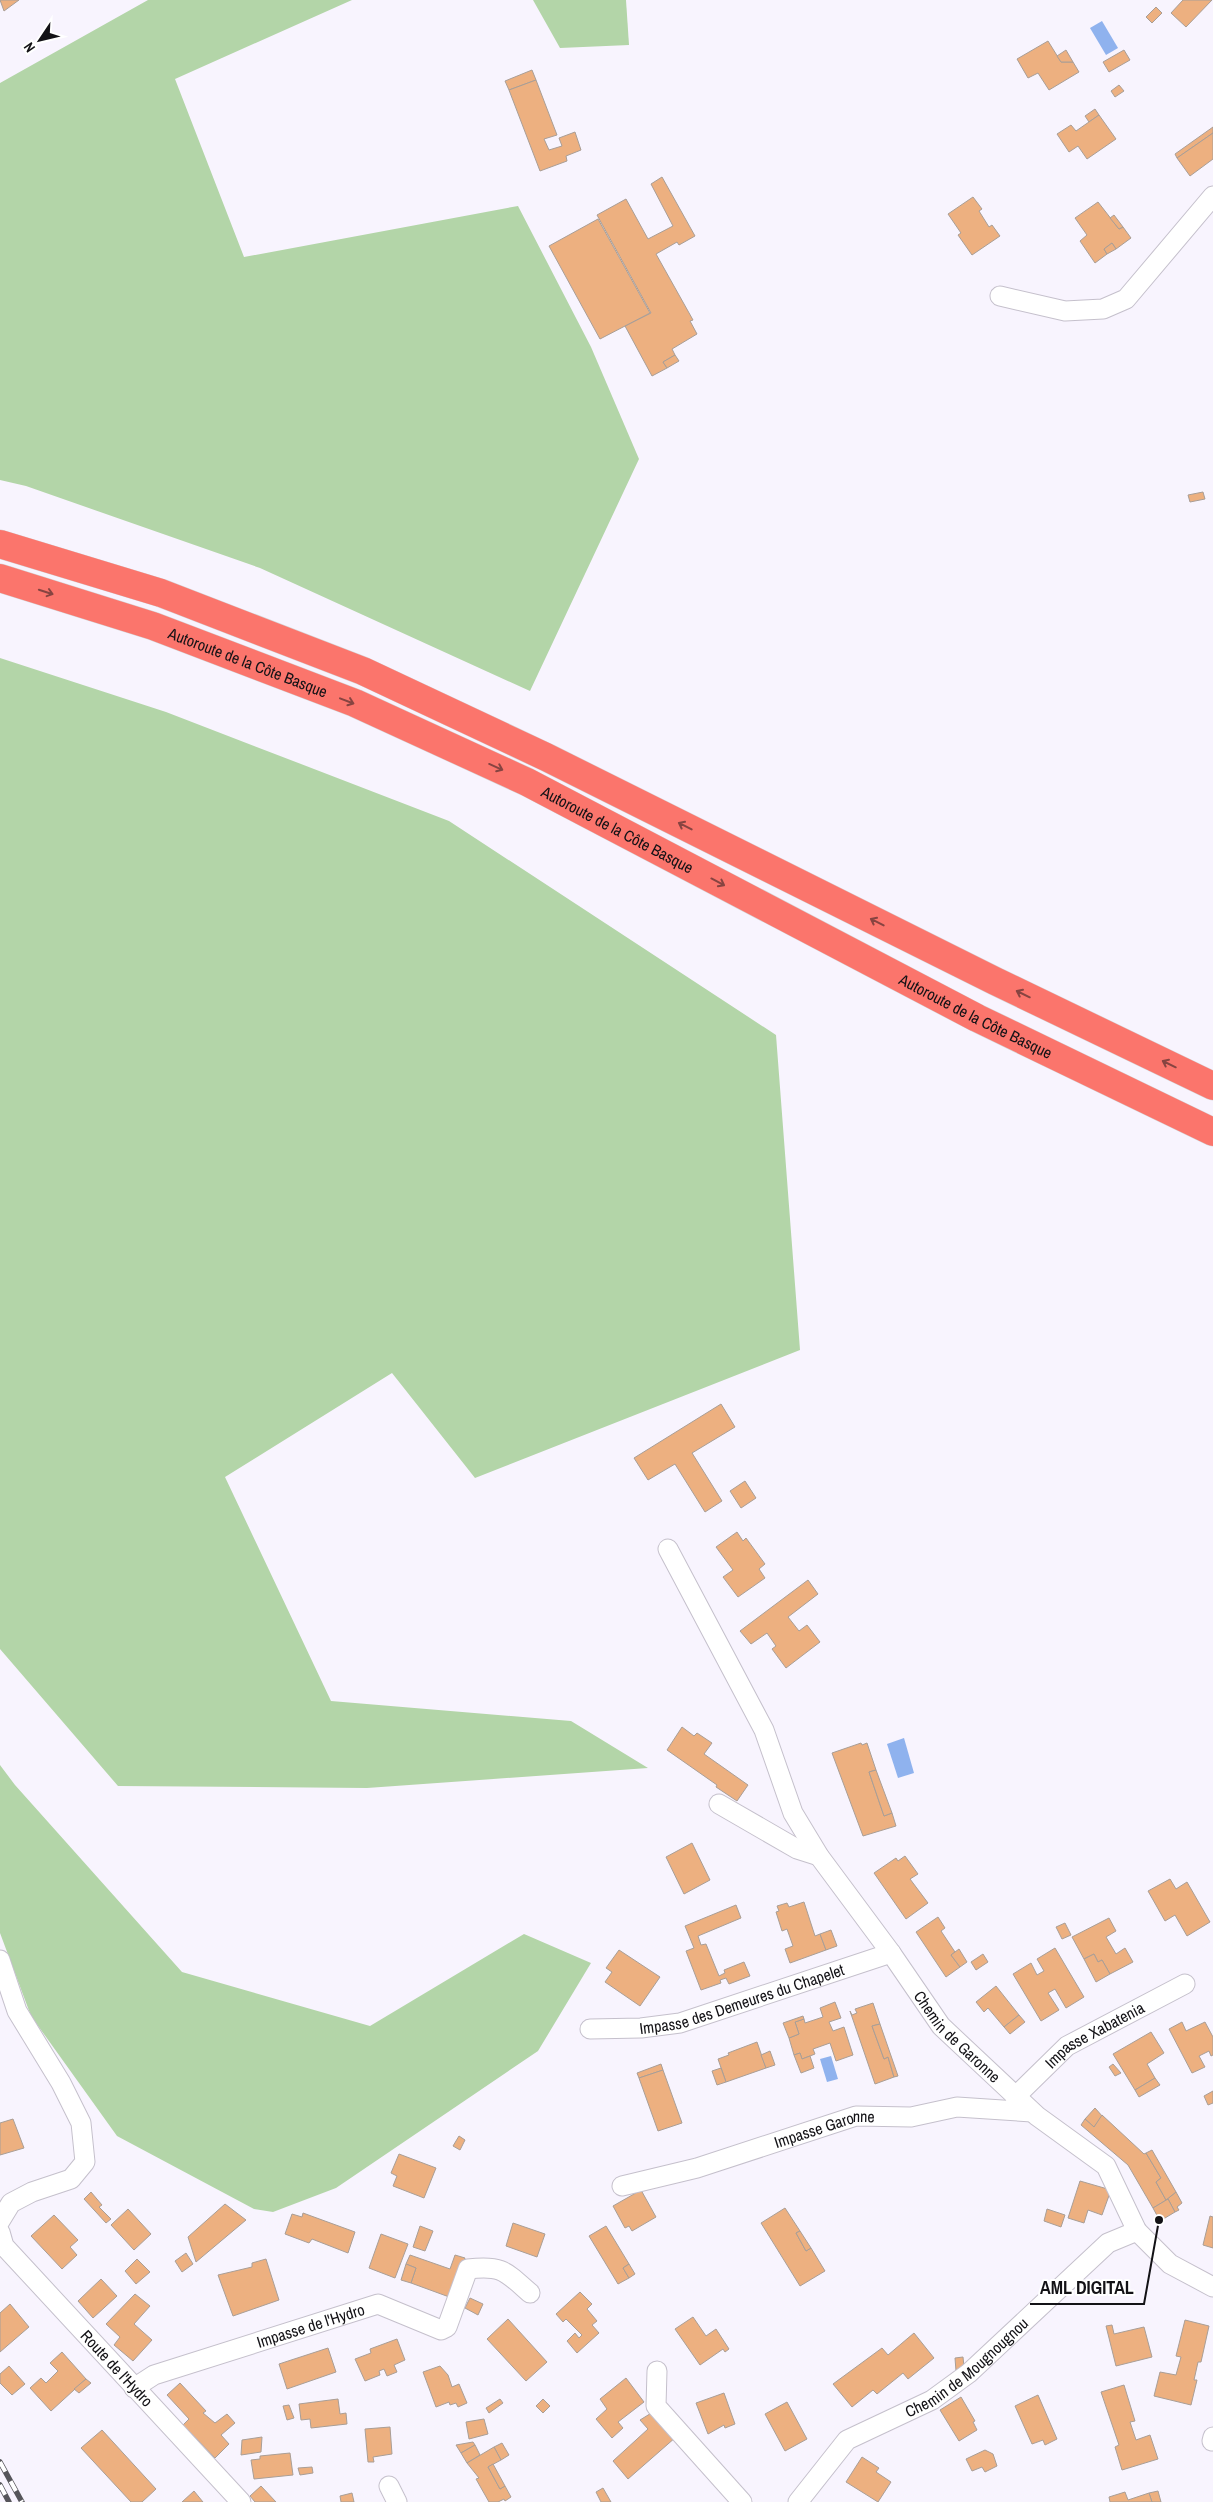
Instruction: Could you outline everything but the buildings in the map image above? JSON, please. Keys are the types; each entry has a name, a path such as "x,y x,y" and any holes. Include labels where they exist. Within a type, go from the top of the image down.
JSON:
{"highway":[{"name":"Autoroute de la Côte Basque","path":"0,544 161,593 363,671 546,756 986,976 1213,1086"},
{"name":"Autoroute de la Côte Basque","path":"0,578 153,626 327,693 509,774 977,1018 1213,1132"}],"street":[{"path":"1000,296 1065,311 1103,309 1126,299 1213,196"},
{"name":"Chemin de Garonne","path":"668,1549 764,1730 793,1813 819,1856 891,1953 941,2026 1032,2112 1106,2166 1137,2231 1170,2264 1213,2288"},
{"path":"719,1804 797,1849 819,1856"},
{"name":"Impasse des Demeures du Chapelet","path":"590,2029 641,2028 680,2023 891,1953"},
{"path":"0,1960 17,2011 61,2083 81,2123 84,2162 71,2179 32,2192 11,2203 0,2221"},
{"name":"Impasse Xabatenia","path":"1015,2097 1067,2046 1185,1984"},
{"name":"Impasse Garonne","path":"622,2186 697,2168 856,2116 911,2117 957,2107 1032,2112"},
{"name":"Chemin de Mougnougnou","path":"798,2502 847,2440 932,2400 969,2372 1108,2242 1137,2231"},
{"name":"Route de l'Hydro","path":"0,2232 4,2246 241,2502"},
{"name":"Impasse de l'Hydro","path":"134,2388 154,2375 378,2304 441,2330 447,2327 468,2269 491,2266 506,2272 530,2292"},
{"path":"657,2371 656,2406 742,2502"}],"green space":[{"path":"148,0 352,0 175,79 244,257 518,206 591,347 639,459 530,691 260,568 26,486 0,480 0,83"},
{"path":"533,0 626,0 629,45 560,48"},
{"path":"0,658 166,712 449,821 776,1035 800,1350 475,1478 392,1373 225,1477 331,1701 571,1721 648,1768 367,1788 118,1786 0,1649"},
{"path":"0,1765 15,1785 182,1972 370,2026 524,1934 591,1963 538,2051 336,2188 273,2212 254,2209 117,2136 31,2016 0,1933"}],"water":[{"path":"1102,21 1118,48 1106,55 1090,28"},
{"path":"904,1738 914,1773 898,1778 887,1744"},
{"path":"831,2056 838,2079 827,2082 820,2059"}],"railway":[{"path":"0,2462 22,2502"},
{"path":"0,2485 9,2502"}],"place":[{"name":"AML DIGITAL","path":"1159,2220"}]}
